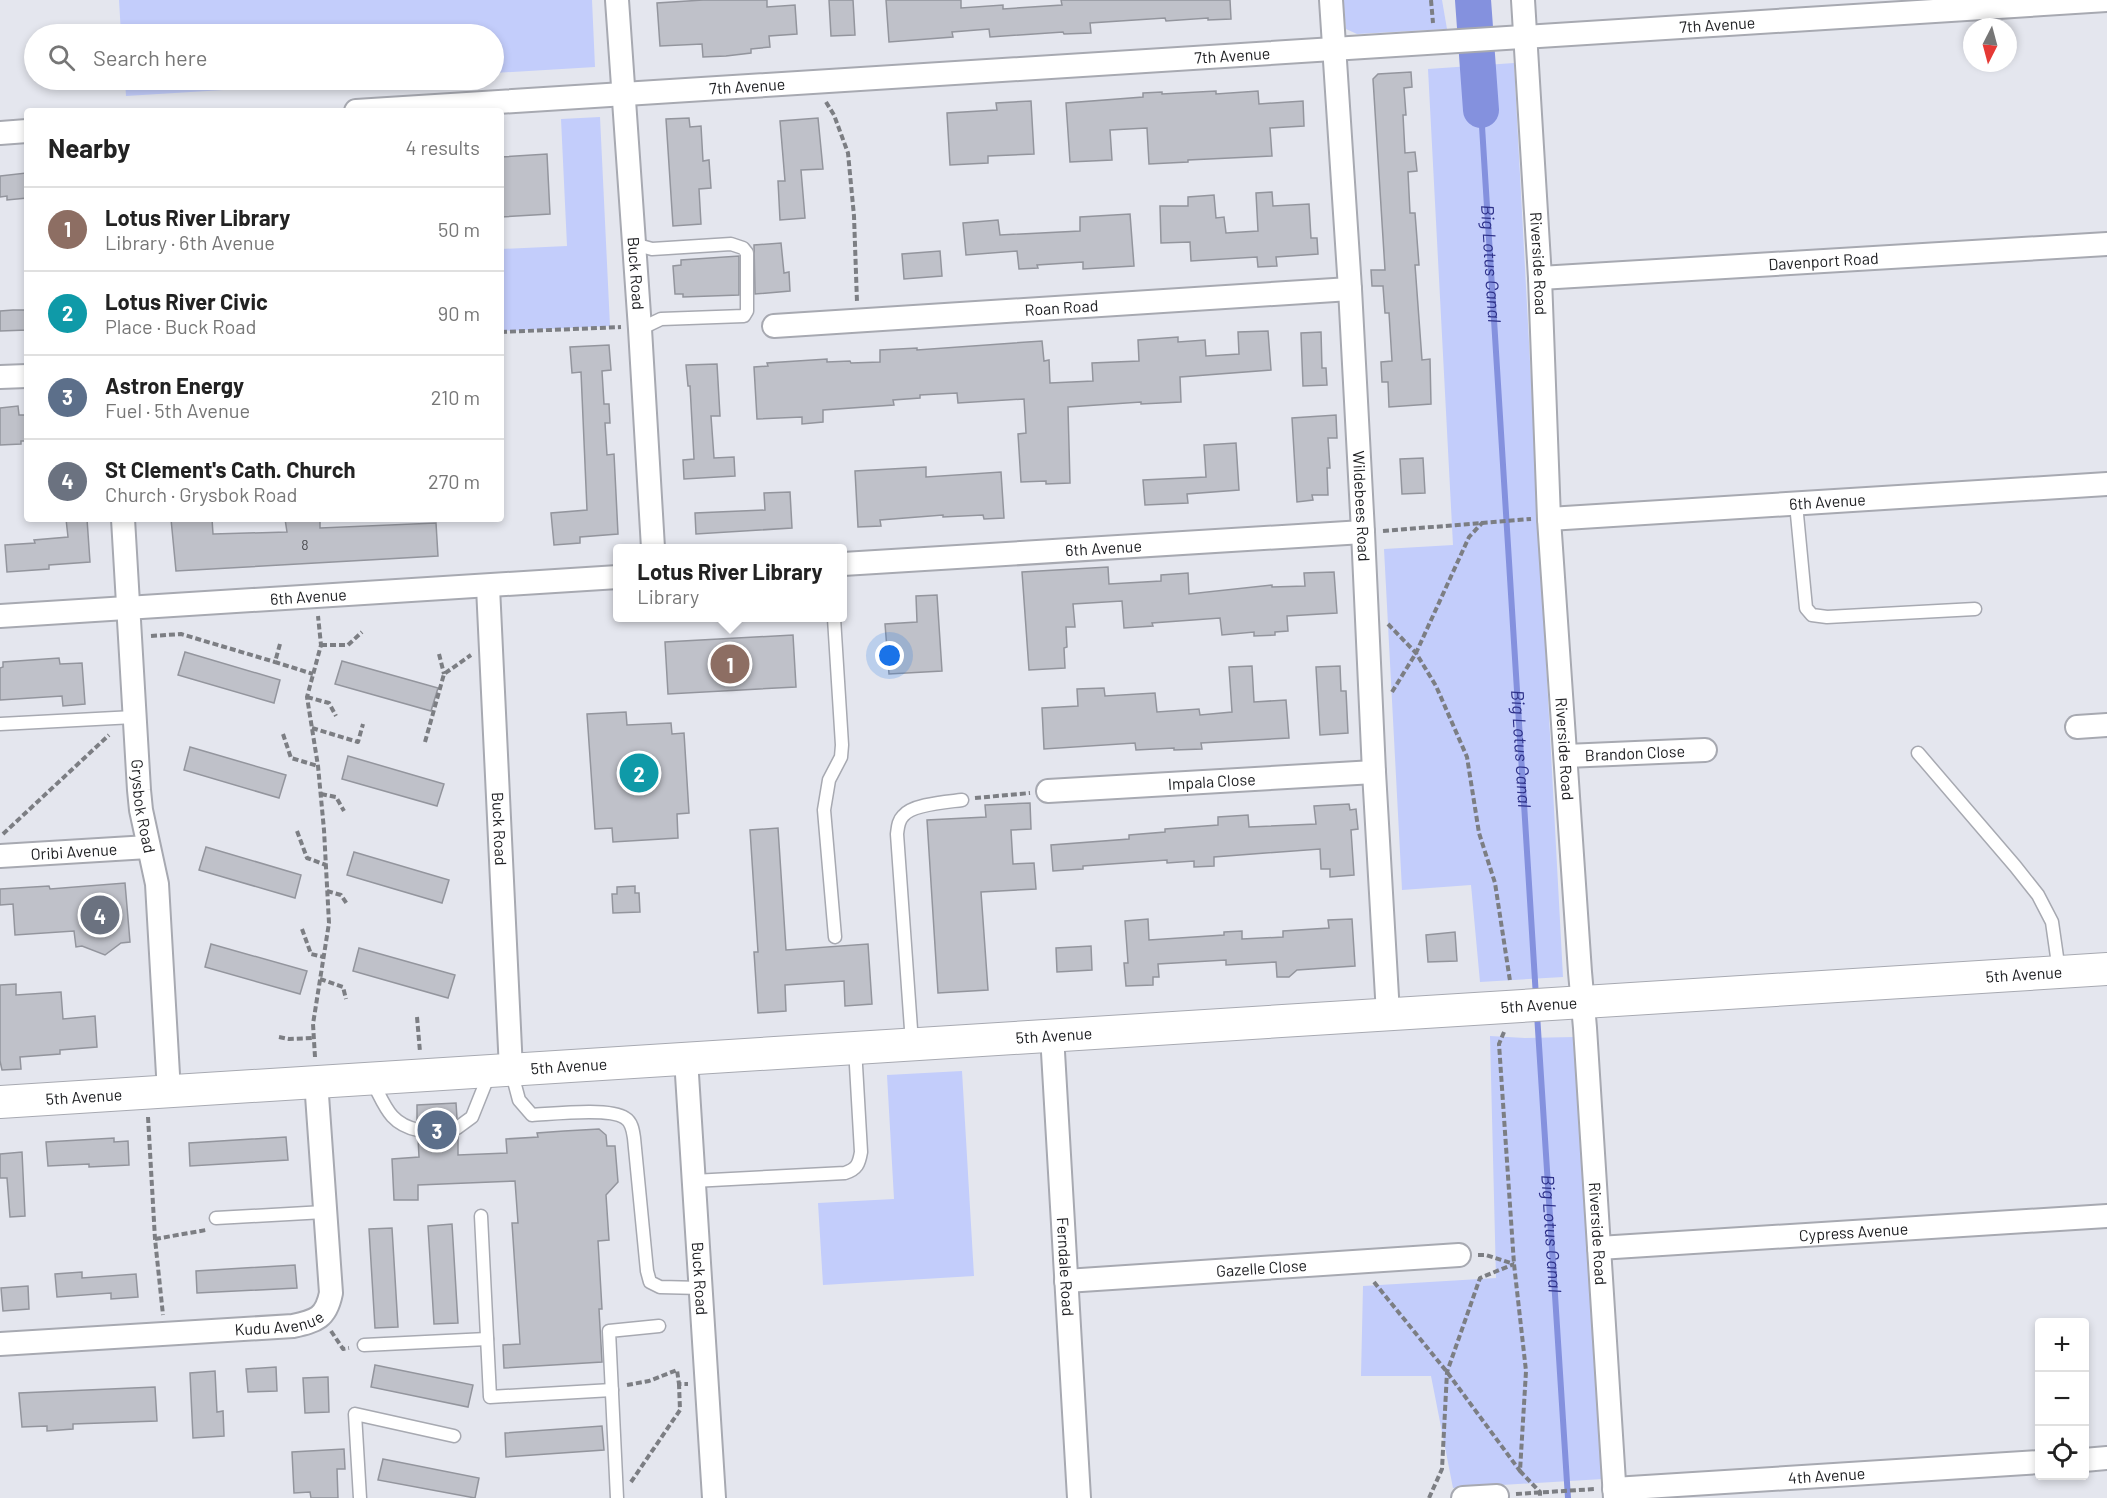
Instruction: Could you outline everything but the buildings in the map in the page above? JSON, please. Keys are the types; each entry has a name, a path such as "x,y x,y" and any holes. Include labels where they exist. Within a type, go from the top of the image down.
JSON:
{"main road":[{"name":"5th Avenue","path":"0,1102 158,1092 315,1066 370,1078 2107,969"}],"street":[{"name":"Buck Road","path":"617,0 653,544"},
{"name":"Wildebees Road","path":"1331,0 1350,289 1371,727 1388,1014"},
{"name":"Riverside Road","path":"1523,0 1540,278 1539,519 1566,756 1614,1493"},
{"name":"7th Avenue","path":"406,108 2107,0"},
{"path":"0,133 24,131"},
{"name":"Davenport Road","path":"1540,278 2107,244"},
{"name":"Roan Road","path":"774,326 1350,289"},
{"path":"0,377 24,376"},
{"name":"6th Avenue","path":"1539,519 2107,484"},
{"name":"Grysbok Road","path":"123,522 141,810 157,884 158,1092"},
{"name":"6th Avenue","path":"847,564 1363,532"},
{"name":"6th Avenue","path":"0,616 613,578"},
{"name":"Buck Road","path":"488,586 501,1070"},
{"path":"2077,727 2107,725"},
{"name":"Brandon Close","path":"1566,756 1705,750"},
{"name":"Impala Close","path":"1048,791 1374,772"},
{"name":"Oribi Avenue","path":"1,856 148,847"},
{"name":"Ferndale Road","path":"1052,1035 1079,1498"},
{"name":"Buck Road","path":"686,1059 714,1498"},
{"name":"Kudu Avenue","path":"0,1344 293,1326 320,1317 328,1306 331,1293 315,1066"},
{"name":"Cypress Avenue","path":"1599,1248 2107,1216"},
{"name":"Gazelle Close","path":"1066,1281 1460,1255"},
{"path":"2089,1460 2107,1458"},
{"name":"4th Avenue","path":"1614,1493 2035,1462"},
{"path":"1463,1498 1505,1495"}],"lane":[{"path":"634,244 652,249 731,244 743,248 747,253 747,311 744,316 661,320 640,329"},
{"path":"1796,504 1806,608 1812,615 1827,617 1975,609"},
{"path":"834,622 842,745 841,757 829,780 824,810 834,937"},
{"path":"0,724 135,722"},
{"path":"1918,753 2038,895 2052,922 2060,972"},
{"path":"912,1043 897,834 899,822 904,813 915,807 962,800"},
{"path":"693,1181 845,1173 854,1170 860,1162 861,1152 855,1047"},
{"path":"457,1128 472,1117 501,1070 519,1101 532,1115 609,1112 626,1118 632,1127 650,1282 660,1287 701,1288"},
{"path":"370,1078 390,1114 398,1123 418,1130"},
{"path":"216,1218 324,1212"},
{"path":"481,1216 490,1397 612,1390"},
{"path":"618,1498 609,1331 659,1326"},
{"path":"364,1345 487,1339"},
{"path":"360,1498 355,1414 454,1436"}],"path":[{"path":"815,83 834,115 848,153 859,319"},
{"path":"504,332 610,326 640,329"},
{"path":"1363,532 1539,519"},
{"path":"1371,727 1416,653 1469,537 1483,522"},
{"path":"1366,603 1416,653 1436,686 1467,757 1479,833 1496,883 1514,1006 1499,1044 1514,1264 1526,1371 1520,1471"},
{"path":"315,1066 313,1024 329,923 321,794 307,697 321,645 318,616"},
{"path":"321,645 348,645 362,632"},
{"path":"131,638 181,634 313,674"},
{"path":"275,662 280,644"},
{"path":"444,674 475,652"},
{"path":"425,742 444,674 439,654"},
{"path":"307,697 329,703 336,716"},
{"path":"1,856 3,834 115,730 135,722"},
{"path":"312,728 358,742 363,724"},
{"path":"283,734 291,758 318,766"},
{"path":"962,800 1048,791"},
{"path":"321,794 336,797 344,811"},
{"path":"297,831 307,858 326,865"},
{"path":"327,891 341,895 347,904"},
{"path":"302,929 311,954 324,957"},
{"path":"320,979 343,987 346,999"},
{"path":"417,1017 422,1075"},
{"path":"279,1037 313,1038"},
{"path":"158,1092 155,1239 165,1334"},
{"path":"155,1239 217,1228 216,1218"},
{"path":"1460,1255 1486,1255 1514,1264"},
{"path":"1358,1262 1447,1372 1520,1471 1540,1492 1540,1498"},
{"path":"1429,1498 1442,1469 1447,1372 1480,1278 1514,1264"},
{"path":"320,1317 341,1343 343,1349 364,1345"},
{"path":"612,1390 633,1383 649,1381 677,1370 680,1410 631,1483 617,1484"},
{"path":"679,1384 707,1383"},
{"path":"1505,1495 1540,1492 1614,1493"}],"shaded area":[{"path":"119,0 592,0 595,67 504,72 504,24 120,24"},
{"path":"1343,0 1442,0 1447,29 1357,34 1346,29"},
{"path":"1514,63 1563,977 1480,982 1471,885 1402,890 1384,549 1453,545 1428,69"},
{"path":"126,90 225,90 126,96"},
{"path":"600,117 610,326 504,331 504,249 567,246 561,119"},
{"path":"1490,1036 1575,1037 1603,1479 1453,1488 1431,1376 1361,1376 1363,1286 1496,1278"},
{"path":"962,1071 974,1276 823,1285 818,1203 894,1199 887,1075"}],"waterway":[{"name":"Big Lotus Canal","path":"1473,0 1481,110"},
{"name":"Big Lotus Canal","path":"1481,110 1536,997"},
{"name":"Big Lotus Canal","path":"1537,1014 1568,1498"}],"place":[{"name":"Lotus River Library","path":"730,664"},
{"name":"Lotus River Civic","path":"639,773"},
{"name":"St Clement's Cath. Church","path":"100,915"},
{"name":"Astron Energy","path":"437,1130"}]}
